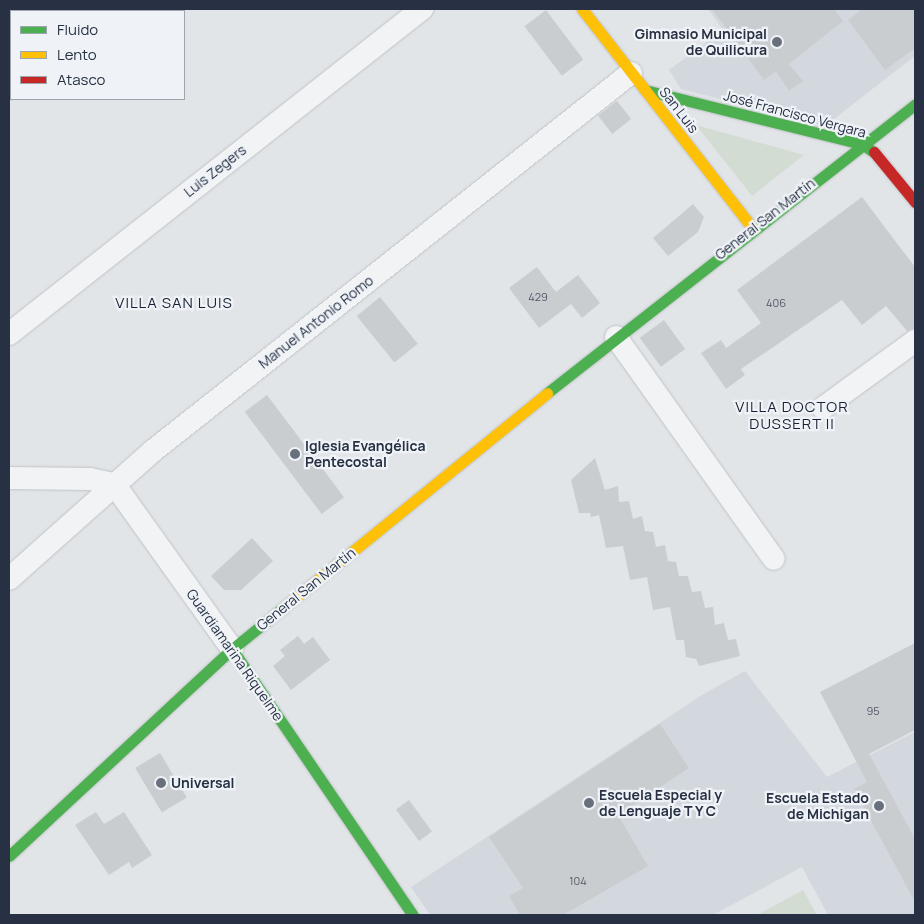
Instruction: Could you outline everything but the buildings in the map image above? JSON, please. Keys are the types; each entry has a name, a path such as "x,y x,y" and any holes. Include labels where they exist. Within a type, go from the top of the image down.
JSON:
{"main road":[{"name":"San Luis","path":"582,9 753,229"},
{"name":"José Francisco Vergara","path":"645,90 862,144 877,154 915,202"},
{"name":"General San Martín","path":"9,856 232,649 616,337 915,104"},
{"name":"Guardiamarina Riquelme","path":"232,649 413,915"}],"street":[{"name":"Luis Zegers","path":"9,334 422,9"},
{"name":"Manuel Antonio Romo","path":"9,579 114,484 631,72"},
{"path":"616,337 774,559"},
{"path":"823,408 915,341"},
{"path":"9,478 90,480 114,484"},
{"name":"Guardiamarina Riquelme","path":"114,484 232,649"}],"shaded area":[{"path":"708,9 915,9 915,56 825,126 681,89 669,70 723,30"},
{"path":"696,125 804,155 752,196"},
{"path":"745,671 827,777 915,732 915,915 828,915 802,867 713,915 430,915 411,887 702,695"},
{"path":"803,890 817,915 757,915"}],"traffic: fast":[{"path":"645,90 862,144 874,152"},
{"path":"547,393 915,104"},
{"path":"9,856 232,649 284,607"},
{"path":"232,649 413,915"}],"traffic: slow":[{"path":"582,9 753,229"},
{"path":"284,607 547,393"}],"traffic: jam":[{"path":"874,152 915,202"}],"place":[{"name":"Gimnasio Municipal de Quilicura","path":"777,42"},
{"name":"Iglesia Evangélica Pentecostal","path":"295,454"},
{"name":"Universal","path":"161,783"},
{"name":"Escuela Especial y de Lenguaje T Y C","path":"589,803"},
{"name":"Escuela Estado de Michigan","path":"879,806"}],"district":[{"name":"VILLA SAN LUIS","path":"174,303"},
{"name":"VILLA DOCTOR DUSSERT II","path":"792,414"}]}
